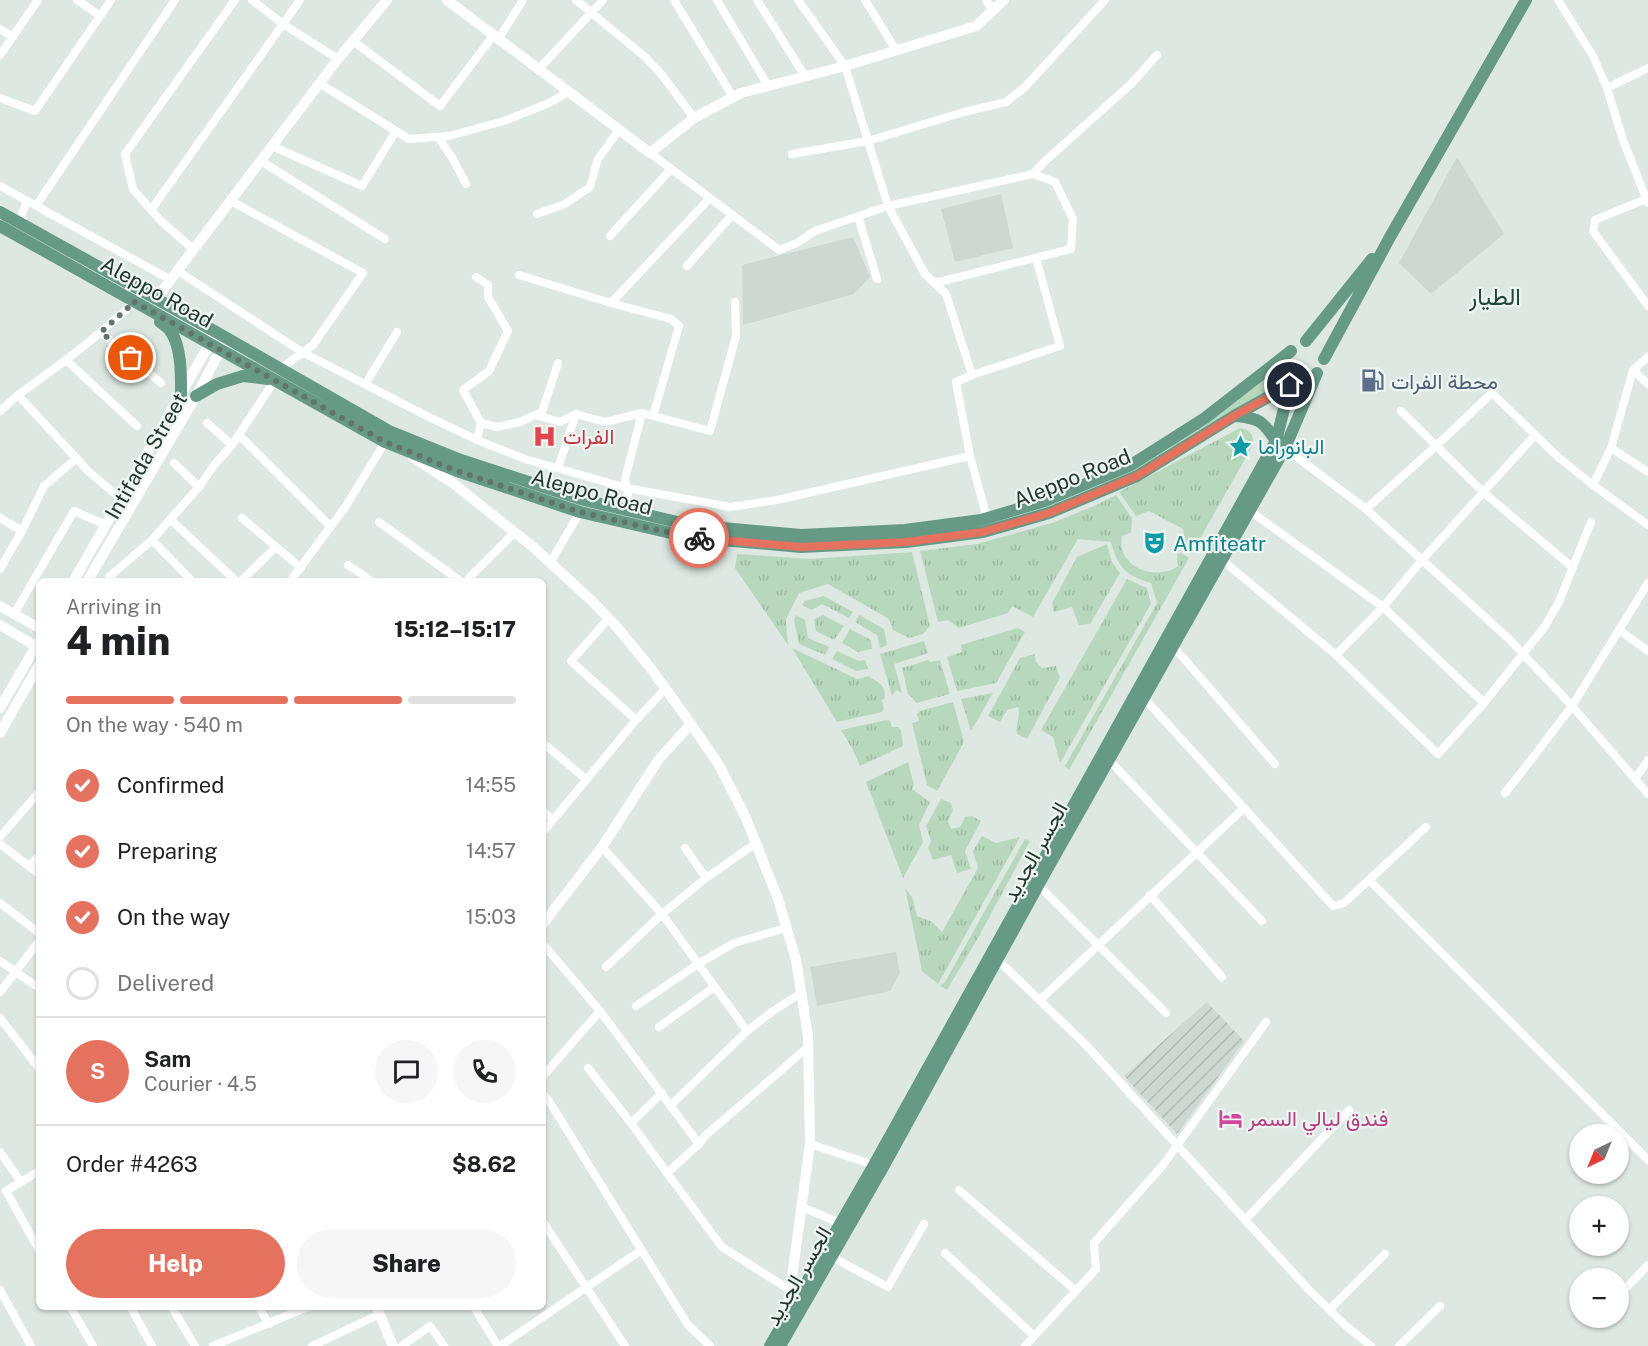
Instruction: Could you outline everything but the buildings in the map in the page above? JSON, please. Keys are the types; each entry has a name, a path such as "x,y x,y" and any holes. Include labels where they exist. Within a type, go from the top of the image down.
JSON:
{"main road":[{"path":"156,299 338,59 387,0"},
{"path":"447,0 650,153 694,118 741,93 845,66 976,26 1004,0"},
{"path":"1390,237 1306,341 1297,344 1291,351 1289,360 1292,369 1299,375 1313,375 1321,369 1324,359 1390,237 1526,0"},
{"name":"Aleppo Road","path":"0,212 216,332 220,344"},
{"name":"Aleppo Road","path":"0,226 149,310 220,344 389,432 461,460 584,500 690,525 801,535 905,530 987,518 1045,501 1131,465 1205,418 1291,351"},
{"path":"149,310 172,333 181,364 180,396"},
{"path":"1306,341 1317,344 1324,353 1324,359"},
{"name":"Intifada Street","path":"89,578 196,396 220,344"},
{"name":"Intifada Street","path":"75,578 180,396 220,344"},
{"name":"الجسر الجديد","path":"770,1346 1280,445 1292,369"},
{"path":"196,396 217,384 243,376 278,375"},
{"name":"Aleppo Road","path":"278,375 385,442 457,471 580,512 688,537 801,547 906,542 983,532 1049,513 1137,476 1234,416 1313,375"},
{"name":"الجسر الجديد","path":"780,1346 882,1169 1250,511 1313,375"},
{"path":"1234,416 1253,418 1261,422 1280,445"},
{"path":"403,450 454,484 515,532 609,618 649,666 691,724 719,765 746,818 778,898 796,960 808,1036 810,1144 787,1316"},
{"path":"0,606 36,626"},
{"path":"0,625 36,644"},
{"path":"2,702 36,648"},
{"path":"0,733 36,674"},
{"path":"546,920 602,847 659,759 691,724"},
{"path":"378,1310 393,1346"}],"street":[{"path":"0,55 38,0"},
{"path":"77,0 100,16"},
{"path":"0,98 35,111 111,0"},
{"path":"36,206 175,0"},
{"path":"194,250 151,210 133,189 125,154 235,0"},
{"path":"252,0 283,24 338,59"},
{"path":"151,210 300,0"},
{"path":"353,41 440,106 523,0"},
{"path":"576,0 644,56 662,75 694,118"},
{"path":"538,70 603,0"},
{"path":"674,0 733,97"},
{"path":"717,0 768,86"},
{"path":"757,0 805,76"},
{"path":"798,0 845,66 888,206 926,274 946,294 972,375"},
{"path":"865,0 897,50"},
{"path":"986,0 993,10"},
{"path":"792,154 868,141 964,111 1006,102 1025,87 1104,0"},
{"path":"1558,0 1589,49 1607,88 1623,140 1647,201 1594,220 1593,231 1648,306"},
{"path":"0,29 13,37"},
{"path":"1033,174 1131,84 1156,54"},
{"path":"1607,88 1647,72"},
{"path":"319,84 409,139 448,136 504,121 549,103 568,92"},
{"path":"537,214 565,204 590,188 598,159 620,130"},
{"path":"272,146 362,186 396,131"},
{"path":"438,137 466,184"},
{"path":"650,153 779,250 797,243 815,231 888,206 1033,174 1055,182 1072,219 1071,249 935,284"},
{"path":"261,160 385,239"},
{"path":"610,236 671,169"},
{"path":"0,186 171,280"},
{"path":"611,303 710,198"},
{"path":"24,225 21,217 27,201"},
{"path":"109,578 152,540 199,487 232,445 278,375 302,352 313,345 363,273 231,201"},
{"path":"687,266 732,214"},
{"path":"858,216 877,279"},
{"path":"987,518 970,456 956,382 1060,346 1036,258"},
{"path":"178,270 302,352 477,440 525,459 627,488 730,507 777,500 970,456"},
{"path":"519,275 671,319 679,326 653,416"},
{"path":"476,277 488,285 488,297 508,331 489,371 463,390 482,423 497,427 520,422 542,412 558,363"},
{"path":"0,411 18,394 101,332 133,301"},
{"path":"536,415 560,422 576,414 605,422 642,413 710,431 736,336 735,302"},
{"path":"101,332 161,383"},
{"path":"366,383 397,332"},
{"path":"1593,486 1611,448 1633,369 1648,357"},
{"path":"66,360 137,426"},
{"path":"1633,369 1648,384"},
{"path":"1366,509 1492,393 1558,457 1593,486 1648,525"},
{"path":"18,394 88,471 121,499"},
{"path":"1401,411 1483,492 1572,567"},
{"path":"631,511 625,479 642,413"},
{"path":"558,468 576,414"},
{"path":"207,423 232,445"},
{"path":"477,440 482,423"},
{"path":"239,435 330,526"},
{"path":"1336,655 1383,607 1422,560 1535,435"},
{"path":"293,578 346,506 385,442"},
{"path":"1280,445 1366,509 1508,638 1572,706 1648,794"},
{"path":"1611,448 1648,472"},
{"path":"0,569 44,486 77,458"},
{"path":"174,463 199,487"},
{"path":"14,614 74,511 106,525"},
{"path":"1250,511 1383,607 1484,703"},
{"path":"550,562 580,512"},
{"path":"0,518 22,531"},
{"path":"242,518 301,568"},
{"path":"170,519 233,578"},
{"path":"379,522 456,578"},
{"path":"1222,560 1336,655 1438,754 1484,703 1545,626 1559,602 1591,522"},
{"path":"469,578 515,532"},
{"path":"152,540 189,578"},
{"path":"244,578 276,547"},
{"path":"348,565 367,578"},
{"path":"1505,793 1572,706 1648,583"},
{"path":"609,618 571,661 636,720"},
{"path":"1618,630 1648,651"},
{"path":"1173,646 1275,765"},
{"path":"546,828 636,720 666,688"},
{"path":"1144,698 1333,906 1344,903 1426,827"},
{"path":"546,746 586,779"},
{"path":"1109,760 1262,921"},
{"path":"1635,779 1648,760"},
{"path":"0,837 36,795"},
{"path":"1041,999 1244,808"},
{"path":"546,814 553,820"},
{"path":"606,967 705,878 756,843"},
{"path":"0,844 36,872"},
{"path":"602,847 662,915 747,1031"},
{"path":"685,848 705,878"},
{"path":"29,866 36,859"},
{"path":"1369,880 1648,1160"},
{"path":"1039,886 1166,1013"},
{"path":"1150,895 1222,977"},
{"path":"0,903 36,931"},
{"path":"636,1006 698,964 734,943 786,928"},
{"path":"0,992 36,945"},
{"path":"546,948 600,1011 699,1144"},
{"path":"998,960 1041,999 1086,1045 1329,1310 1371,1346"},
{"path":"0,961 36,986"},
{"path":"659,1027 714,987"},
{"path":"671,1105 747,1031 772,1011 801,993"},
{"path":"546,1073 600,1011"},
{"path":"0,1018 36,1064"},
{"path":"1025,1346 1096,1269 1094,1243 1163,1165 1266,1022"},
{"path":"667,1173 706,1135 808,1047"},
{"path":"588,1068 632,1123 722,1247 790,1290"},
{"path":"632,1123 662,1093"},
{"path":"546,1098 688,1325 710,1346"},
{"path":"1245,1220 1349,1110"},
{"path":"810,1144 874,1165"},
{"path":"0,1152 21,1182"},
{"path":"36,1173 6,1191 36,1245"},
{"path":"959,1190 1076,1291"},
{"path":"802,1207 840,1223"},
{"path":"832,1257 888,1287 924,1224"},
{"path":"546,1228 625,1346"},
{"path":"476,1310 499,1346 640,1251"},
{"path":"945,1253 1034,1336"},
{"path":"1329,1310 1385,1254"},
{"path":"1629,1285 1648,1265"},
{"path":"0,1290 31,1346"},
{"path":"1399,1346 1440,1306"},
{"path":"72,1310 93,1346"},
{"path":"132,1310 152,1346"},
{"path":"173,1310 195,1346"},
{"path":"260,1310 269,1324"},
{"path":"213,1346 301,1310"},
{"path":"312,1346 378,1310"},
{"path":"402,1346 430,1326 444,1346"}],"shaded area":[{"path":"1457,157 1504,234 1431,294 1399,263"},
{"path":"1001,194 1013,248 955,262 941,209"},
{"path":"853,237 870,277 854,294 743,325 742,265"},
{"path":"896,952 900,973 890,991 817,1006 810,967"},
{"path":"1207,1002 1244,1041 1177,1134 1124,1076"}],"green space":[{"path":"1284,363 1283,386 1121,477 1029,515 992,526 907,538 813,544 687,533 603,514 423,456 386,437 458,466 593,510 643,522 721,535 761,538 800,540 880,537 991,523 1082,493 1143,464 1164,451"},
{"path":"1240,428 1250,432 1254,443 1192,553 1187,551 1183,529 1149,511 1136,516 1119,492"},
{"path":"1116,495 1132,518 1131,533 1122,536 1125,556 1131,563 1149,572 1159,572 1169,571 1178,566 1177,554 1181,553 1189,558 1069,770 1065,766 1157,603 1151,583 1124,570 1111,542 1078,539 1033,617 1012,606 1008,613 959,628 948,620 938,622 920,551 977,544 1052,523"},
{"path":"1107,544 1112,562 1120,573 1090,624 1079,625 1072,607 1054,612 1052,603 1077,557"},
{"path":"912,552 930,626 923,634 909,638 893,630 889,619 828,584 799,593 786,619 788,645 735,568 737,554 810,559"},
{"path":"1127,579 1147,588 1151,604 1060,763 1053,737 1041,730"},
{"path":"824,596 853,612 849,618 822,604 812,610 802,605 805,601"},
{"path":"796,615 805,620 808,638 829,647 825,655 799,644 794,620"},
{"path":"823,615 844,626 834,640 816,631 814,619"},
{"path":"859,615 884,629 887,645 880,648 877,635 855,622"},
{"path":"1018,628 1025,632 996,683 957,691 947,657 962,652 961,645"},
{"path":"850,629 871,640 872,649 858,652 842,643"},
{"path":"924,641 928,653 894,664 902,693 896,690 892,696 880,654"},
{"path":"792,648 857,679 869,676 879,683 885,693 885,698 882,700 884,709 882,712 837,722"},
{"path":"837,651 859,661 865,660 868,669 856,671 832,659"},
{"path":"1035,654 1036,662 1042,668 1056,666 1060,678 1027,739 1017,734 1018,707 1007,710 1000,722 988,716 1020,658"},
{"path":"928,660 930,662 940,660 950,694 916,703 908,695 902,668"},
{"path":"993,693 971,731 961,699"},
{"path":"953,702 964,742 937,791 927,785 912,723 919,721 917,714 920,711"},
{"path":"890,721 892,727 898,727 901,730 903,746 860,766 841,730"},
{"path":"908,762 914,785 912,789 930,802 919,825 923,842 903,878 866,782"},
{"path":"941,799 951,803 953,810 948,821 951,829 960,827 965,817 972,816 981,821 965,851 971,869 957,873 951,855 933,860 928,848 931,841 926,826"},
{"path":"982,836 996,843 1020,837 938,984 922,971 905,888 912,897 917,916 932,922 942,932 978,868 973,851"},
{"path":"1025,839 1030,841 947,990 940,986 945,982"}],"way so far":[{"path":"131,358 101,332 133,301 403,450 457,471 580,512 699,538"}],"place":[{"name":"محطة الفرات","path":"1373,381"},
{"name":"الفرات","path":"545,436"},
{"name":"البانوراما","path":"1240,446"},
{"name":"Amfiteatr","path":"1155,543"},
{"name":"فندق ليالي السمر","path":"1230,1118"}],"district":[{"name":"الطيار","path":"1495,296"}],"route":[{"path":"699,538 801,547 906,542 983,532 1049,513 1137,476 1234,416 1290,385"}]}
